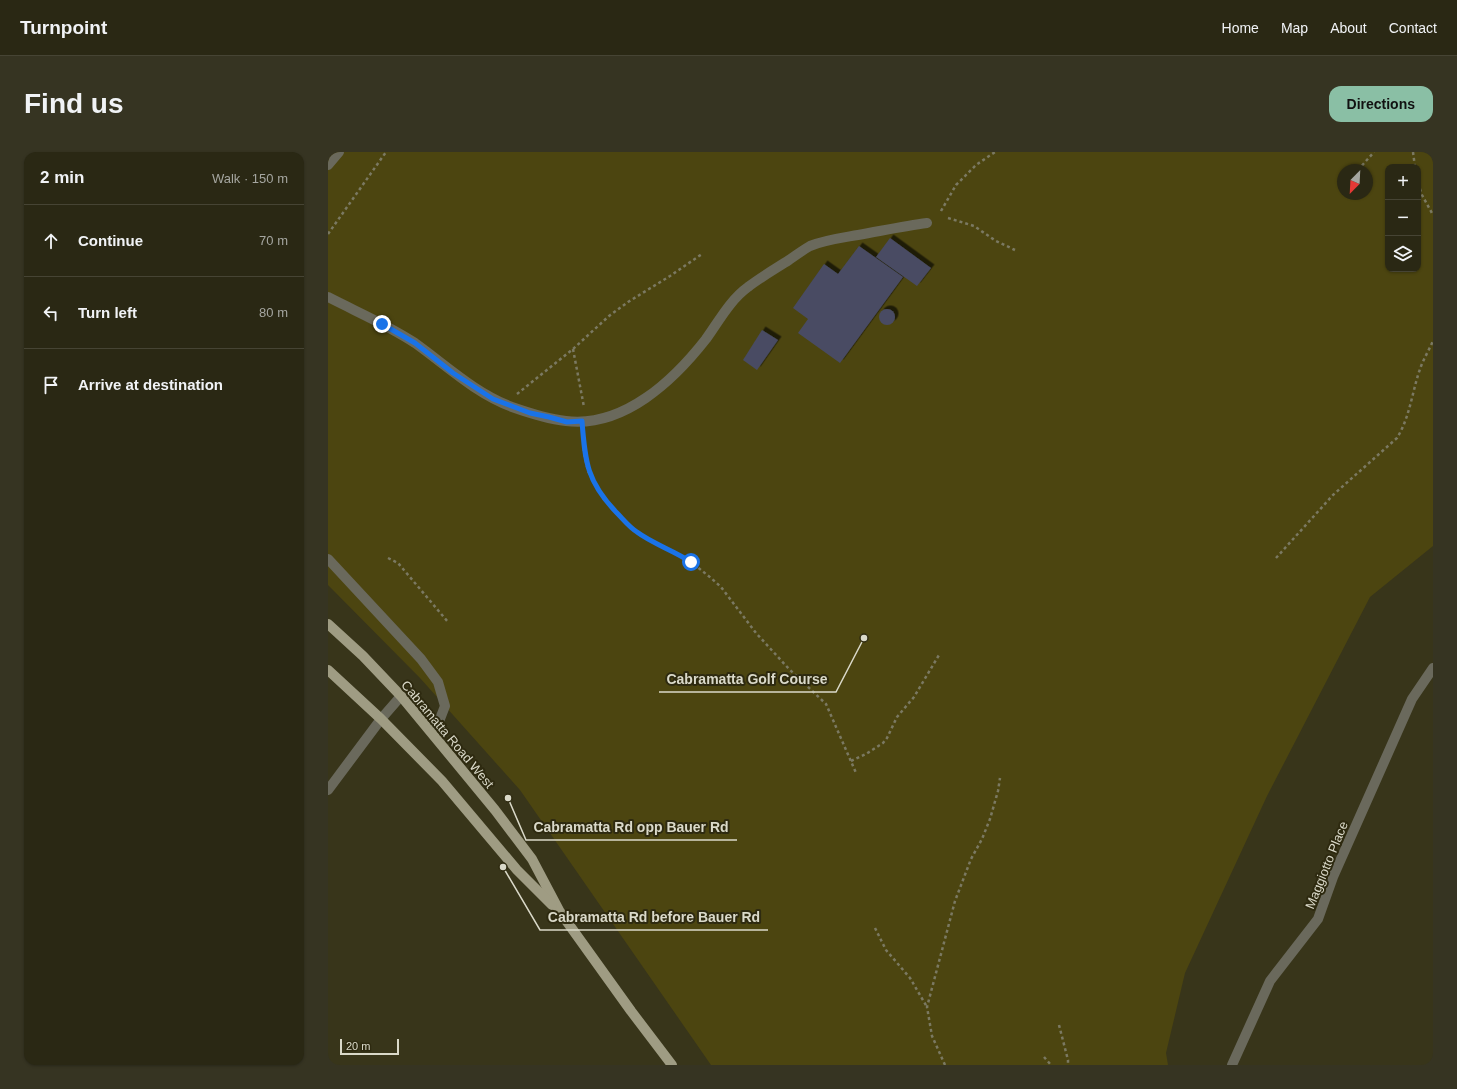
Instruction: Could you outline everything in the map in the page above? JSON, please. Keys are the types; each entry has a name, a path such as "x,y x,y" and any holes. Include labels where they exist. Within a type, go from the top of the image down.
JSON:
{"main road":[{"name":"Cabramatta Road West","path":"328,624 363,656 401,696 495,810 532,859 560,912 672,1065"},
{"name":"Cabramatta Road West","path":"328,670 442,781 516,870 560,912"}],"street":[{"path":"328,165 339,152"},
{"path":"328,297 392,329 415,343 475,388 493,399 530,413 567,422 585,421 608,417 627,409 646,398 664,384 686,363 732,303 746,288 809,247 828,240 927,223"},
{"path":"328,559 421,659 438,682 446,706 440,719 430,730"},
{"name":"Maggiotto Place","path":"1232,1065 1270,981 1318,919 1333,877 1412,699 1433,668"},
{"path":"328,790 401,696"}],"path":[{"path":"328,234 386,152"},
{"path":"941,211 956,185 976,165 995,152"},
{"path":"1363,164 1374,152"},
{"path":"1413,152 1415,164"},
{"path":"1421,192 1433,215"},
{"path":"948,218 974,226 996,241 1015,250"},
{"path":"508,405 517,394 573,349 609,316 702,254"},
{"path":"1276,558 1333,495 1397,438 1407,419 1420,369 1433,341"},
{"path":"573,349 585,421 584,453 592,481 604,499 636,532 691,562 720,587 789,669 826,704 856,773"},
{"path":"388,558 398,564 448,622"},
{"path":"851,761 866,754 887,738 897,717 914,697 939,655"},
{"path":"927,1007 955,901 971,859 982,839 990,819 1000,778"},
{"path":"875,928 886,950 910,978 927,1007 932,1036 945,1065"},
{"path":"1059,1025 1068,1065"},
{"path":"1044,1057 1050,1065"}],"shaded area":[{"path":"328,152 1433,152 1433,546 1370,597 1267,796 1185,973 1166,1053 1168,1065 711,1065 520,790 420,678 328,585"}],"building":[{"path":"890,238 931,268 917,286 876,257"},
{"path":"859,246 903,277 840,363 798,333 808,319 793,308 824,264 838,274"},
{"path":"887,309 894,314 895,317 890,324 887,325 880,320 879,317 884,310"},
{"path":"762,330 778,340 757,370 743,360"}],"place":[{"name":"Cabramatta Golf Course","path":"864,638"},
{"name":"Cabramatta Rd opp Bauer Rd","path":"508,798"},
{"name":"Cabramatta Rd before Bauer Rd","path":"503,867"}],"route":[{"path":"382,324 415,343 453,373 493,399 530,413 567,422 582,421 584,453 588,470 592,481 604,499 636,532 691,562"}]}
